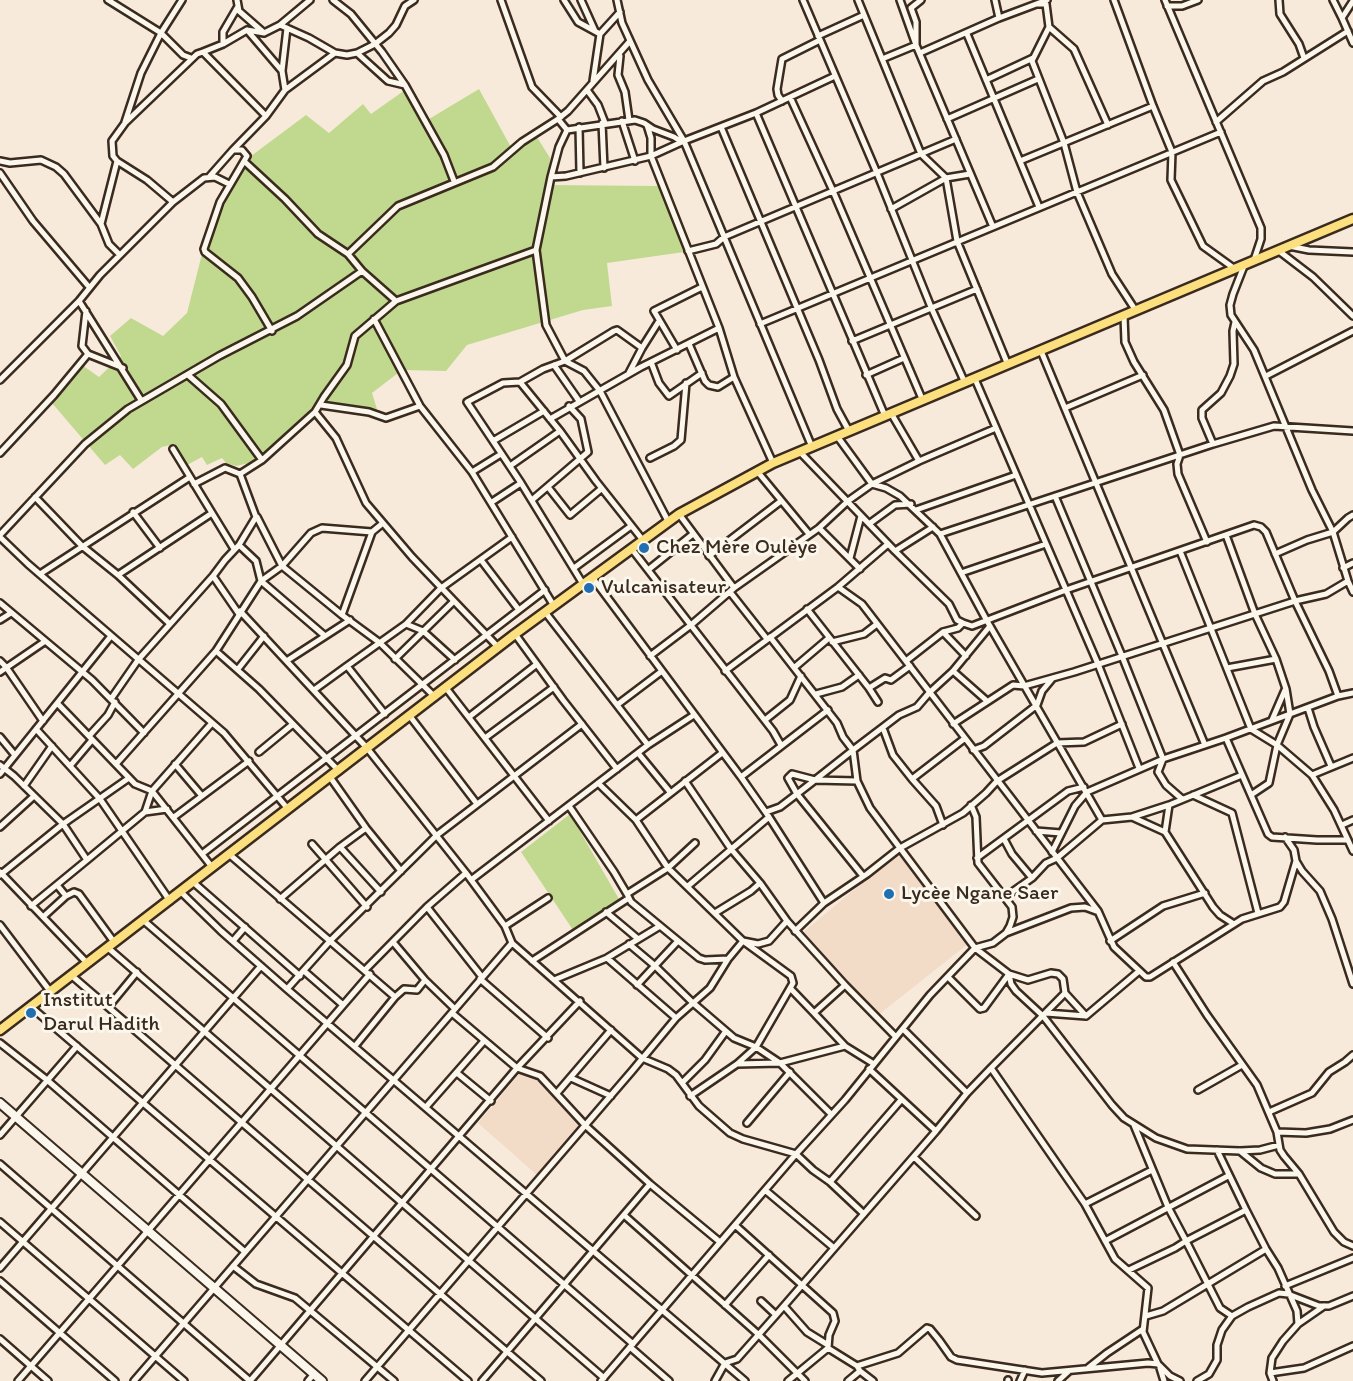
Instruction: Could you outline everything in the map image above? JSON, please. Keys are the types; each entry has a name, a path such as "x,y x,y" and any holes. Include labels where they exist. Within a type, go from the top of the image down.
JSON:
{"main road":[{"path":"0,1030 515,634 668,520 772,463 1353,219"}],"street":[{"path":"108,0 161,33 183,55 191,58"},
{"path":"223,44 223,32 237,8 237,0"},
{"path":"173,202 147,180 117,161 113,156 112,141 125,123 191,58 247,30 264,33 280,25 310,0"},
{"path":"333,0 351,14 405,85 444,155 454,181"},
{"path":"280,25 335,53 347,55 375,44 396,25 405,6 414,0"},
{"path":"501,0 532,87 567,129"},
{"path":"564,0 578,22 598,33"},
{"path":"581,0 598,33 593,81"},
{"path":"617,0 630,41 648,80 683,142 813,447"},
{"path":"803,0 965,383"},
{"path":"858,0 921,154 946,178 957,241 1008,365"},
{"path":"900,0 916,45 993,227"},
{"path":"916,45 916,22 911,8 921,0"},
{"path":"995,0 999,18"},
{"path":"920,53 999,18 1047,0"},
{"path":"1114,0 1172,152 1171,180 1199,240 1209,251 1235,269"},
{"path":"1166,3 1182,6 1198,0"},
{"path":"1279,0 1280,14 1299,44 1304,58"},
{"path":"1333,0 1353,43"},
{"path":"125,123 141,73 179,1"},
{"path":"1342,18 1353,2"},
{"path":"1166,3 1261,228 1261,239 1254,262"},
{"path":"1038,4 1046,4 1049,27 1032,62 1064,143 1077,192 1112,274 1136,311"},
{"path":"237,8 264,33"},
{"path":"598,33 620,12"},
{"path":"782,101 777,89 782,58 864,15"},
{"path":"1049,27 1074,49 1108,125"},
{"path":"285,90 282,70 287,28"},
{"path":"247,30 282,70"},
{"path":"1216,122 1263,81 1283,72 1348,31"},
{"path":"967,34 1039,207"},
{"path":"348,254 398,206 493,166 522,142 560,118 630,41"},
{"path":"882,59 916,45"},
{"path":"203,52 266,116"},
{"path":"0,380 173,202 204,178 210,176 266,116 285,90 335,53"},
{"path":"357,53 388,81 405,85"},
{"path":"620,54 618,75 625,92 629,120"},
{"path":"986,80 1033,58"},
{"path":"551,177 604,168 651,156 756,113 835,76"},
{"path":"947,119 1038,79"},
{"path":"587,90 598,105 604,123 604,168"},
{"path":"790,97 923,401"},
{"path":"1020,161 1153,106"},
{"path":"756,113 866,375 888,415 918,461"},
{"path":"567,129 629,120 640,121 683,142"},
{"path":"622,121 635,160"},
{"path":"647,125 652,146 651,156 719,328 734,378 772,463"},
{"path":"579,127 580,173"},
{"path":"721,127 837,409 849,431"},
{"path":"567,129 551,177 536,250 546,325 565,361 584,371 600,391 668,520"},
{"path":"760,324 1221,132"},
{"path":"688,251 716,244 724,237 956,140"},
{"path":"233,150 242,150 247,156 220,202 204,251 238,278 272,331"},
{"path":"0,161 10,163 41,160 50,163 64,174 100,224 110,244 120,255"},
{"path":"100,224 117,161"},
{"path":"245,162 318,234 348,254 362,271 396,301"},
{"path":"0,173 33,220 89,287"},
{"path":"891,209 946,178 970,174"},
{"path":"210,176 229,184"},
{"path":"1289,246 1309,250 1353,252"},
{"path":"240,474 262,460 315,412 347,365 355,336 396,301 536,250"},
{"path":"1279,251 1313,277 1353,316"},
{"path":"1244,266 1230,305 1231,315 1254,350 1266,376 1312,490 1333,532 1347,581 1353,592"},
{"path":"288,810 234,743 40,574 0,536 85,444 141,400 219,356 272,331 362,271"},
{"path":"677,350 655,314 656,308 702,287"},
{"path":"852,341 977,289"},
{"path":"79,301 141,400"},
{"path":"86,311 82,346 88,354 123,368"},
{"path":"1124,316 1125,342 1134,362 1164,410 1180,455 1177,464 1178,474 1207,542"},
{"path":"374,319 420,406 472,472 554,606"},
{"path":"628,375 659,321"},
{"path":"1213,444 1202,418 1202,410 1221,393 1230,376 1234,364 1235,322"},
{"path":"550,419 569,406 719,328"},
{"path":"583,584 532,500 467,402 503,383 520,382 543,369 565,361 617,330 642,348"},
{"path":"1266,376 1353,331"},
{"path":"689,344 705,381 714,387 723,386 734,378"},
{"path":"1041,351 1204,745"},
{"path":"0,453 54,395 88,354"},
{"path":"866,375 904,358"},
{"path":"651,362 659,383 669,396 702,374"},
{"path":"554,365 579,401"},
{"path":"188,375 221,404 262,460"},
{"path":"1065,408 1143,375"},
{"path":"975,379 1098,664 1139,768"},
{"path":"520,382 642,539"},
{"path":"650,458 681,440 686,383"},
{"path":"321,405 369,412 386,418 420,406"},
{"path":"532,500 588,452 580,417 569,406"},
{"path":"493,441 544,411"},
{"path":"315,412 336,438 364,499 382,523 498,647"},
{"path":"940,534 1274,426 1353,431"},
{"path":"650,656 732,590 819,528 848,501 872,484 918,461 996,428"},
{"path":"510,466 560,431"},
{"path":"837,436 872,484 886,488 911,504 940,534 988,623 1102,820"},
{"path":"173,449 212,513 236,547 256,561 261,581 325,636"},
{"path":"800,452 888,544 950,604 957,620 972,626 988,623 1066,590 1254,525 1261,527 1266,532 1338,696"},
{"path":"472,472 501,454"},
{"path":"194,484 227,467 240,474 256,517 282,566 380,643 435,697"},
{"path":"757,471 809,534"},
{"path":"916,510 1016,475"},
{"path":"40,574 190,477"},
{"path":"492,502 521,483"},
{"path":"548,487 570,515 601,489"},
{"path":"1055,496 1162,759 1158,772"},
{"path":"35,497 82,546 118,575 170,624"},
{"path":"710,556 781,501"},
{"path":"869,524 895,505 911,504"},
{"path":"133,512 160,548"},
{"path":"118,575 212,513"},
{"path":"679,514 732,590 837,723 852,750 857,781 865,800 975,948 1009,974 1028,980 1051,973 1058,975 1063,979 1065,993 1086,1016"},
{"path":"1275,554 1333,532 1353,515"},
{"path":"850,558 861,516"},
{"path":"70,766 108,715 113,700 138,660 213,576 256,517"},
{"path":"342,615 372,532 382,523"},
{"path":"574,568 631,526"},
{"path":"895,551 933,527"},
{"path":"116,764 216,651 261,581 282,566 311,533 319,528 372,532"},
{"path":"819,528 860,569"},
{"path":"648,570 693,534"},
{"path":"1226,535 1255,614 1276,659 1286,689 1290,714 1277,745 1269,783 1251,795"},
{"path":"314,690 406,624 441,588 512,537"},
{"path":"725,671 860,569 888,544"},
{"path":"961,573 1046,544"},
{"path":"631,548 765,720 781,745"},
{"path":"1180,551 1251,729 1277,745 1312,775 1342,825 1353,851"},
{"path":"481,560 519,610"},
{"path":"1343,568 1353,563"},
{"path":"213,576 240,612 288,660 367,748 466,873 505,926 512,943 642,1058 668,1069 682,1083 690,1096 730,1133 796,1154 864,1214"},
{"path":"592,577 741,777 824,903"},
{"path":"953,724 1013,685 1024,686 1053,678 1295,601 1326,594 1347,581"},
{"path":"838,586 862,604 1098,911 1110,940 1138,972 1150,977 1248,916 1276,909 1284,902 1296,861"},
{"path":"202,854 545,590"},
{"path":"396,659 454,601"},
{"path":"0,603 80,672 88,676 144,733"},
{"path":"807,609 878,702"},
{"path":"545,612 648,745"},
{"path":"0,620 11,613"},
{"path":"288,660 350,620"},
{"path":"869,688 885,678 891,680 943,632 958,628 963,623"},
{"path":"688,886 768,815 899,715 917,707 966,656 988,623"},
{"path":"406,624 423,631 455,660"},
{"path":"795,667 831,640 864,634 877,624"},
{"path":"943,632 966,656"},
{"path":"515,634 617,769"},
{"path":"0,774 3,766 58,704 80,672 111,636"},
{"path":"238,669 264,636"},
{"path":"0,672 44,642"},
{"path":"216,651 238,669 339,771"},
{"path":"1227,668 1276,659"},
{"path":"0,661 43,721"},
{"path":"469,717 537,664"},
{"path":"347,666 385,714"},
{"path":"617,705 662,671"},
{"path":"953,671 987,701"},
{"path":"816,694 842,687 859,675"},
{"path":"765,720 790,700 801,676"},
{"path":"973,750 984,746 1037,705 1042,691 1053,678"},
{"path":"485,738 554,687"},
{"path":"446,688 549,821"},
{"path":"1272,721 1286,689"},
{"path":"977,858 1068,791 1085,789 1162,759 1338,696 1353,693"},
{"path":"58,704 129,778 138,786 152,791 212,867"},
{"path":"1308,708 1331,766"},
{"path":"741,777 828,710"},
{"path":"409,715 477,804"},
{"path":"471,880 648,745 694,715"},
{"path":"145,812 152,791 212,723"},
{"path":"259,752 293,724"},
{"path":"287,989 330,941 367,907 437,835 582,724"},
{"path":"795,931 824,903 900,848 943,825 971,805 997,781 1057,743 1084,741 1122,724"},
{"path":"883,728 893,754 936,806 943,825"},
{"path":"36,729 100,799 170,901"},
{"path":"0,736 14,754"},
{"path":"1226,738 1268,834 1272,837 1348,840"},
{"path":"912,779 964,739"},
{"path":"24,786 52,746"},
{"path":"638,753 670,792"},
{"path":"636,820 722,753"},
{"path":"1312,775 1353,758"},
{"path":"174,817 249,761"},
{"path":"175,764 202,796"},
{"path":"3,766 63,824 87,860"},
{"path":"1146,766 1158,772 1167,785 1182,799"},
{"path":"857,781 815,780 792,774 788,778 797,794 863,876"},
{"path":"1005,897 1032,878 1046,863 1057,858 1102,820 1132,817 1169,806 1242,775"},
{"path":"330,777 366,828 401,871"},
{"path":"87,963 0,873 63,824 129,778"},
{"path":"686,781 731,849 760,883 795,931 844,985 896,1036"},
{"path":"598,783 636,820 668,868 743,941 790,976 793,983 756,1047 737,1064 690,1096"},
{"path":"1052,852 1085,789"},
{"path":"1193,795 1232,813 1258,914"},
{"path":"0,827 34,796"},
{"path":"971,805 976,817 977,858 980,867 1012,907 1013,917 1006,933"},
{"path":"569,806 614,872 631,902 699,958 728,959"},
{"path":"1165,832 1169,806"},
{"path":"31,906 145,812 167,809"},
{"path":"1132,817 1165,832 1220,915 1234,924"},
{"path":"1342,825 1353,820"},
{"path":"280,899 340,847 366,828"},
{"path":"1036,831 1061,833"},
{"path":"1285,837 1294,850 1296,861 1302,871 1320,891 1332,919 1353,984"},
{"path":"1004,839 1012,854 1032,878"},
{"path":"531,961 550,951 668,868 695,843"},
{"path":"312,844 367,907"},
{"path":"340,847 381,892"},
{"path":"229,854 395,997"},
{"path":"18,1381 328,1023 393,942 466,873"},
{"path":"193,882 245,927 343,1005"},
{"path":"715,913 760,883"},
{"path":"57,885 66,896"},
{"path":"42,917 66,896 74,892 79,894 111,944 137,972 602,1379 845,1100 930,995 975,948 993,943 1006,933 1071,908 1085,907 1098,911"},
{"path":"181,892 287,989 745,1381"},
{"path":"1110,940 1163,906 1205,893"},
{"path":"505,926 548,898"},
{"path":"427,908 481,978 548,1038"},
{"path":"606,912 637,938"},
{"path":"143,920 565,1285 669,1381"},
{"path":"743,941 758,944 769,941 787,921"},
{"path":"0,925 50,992"},
{"path":"555,980 608,958 637,938 660,926"},
{"path":"233,941 245,927"},
{"path":"0,932 8,936"},
{"path":"365,1381 586,1126 676,1018 710,988 728,959 743,941"},
{"path":"393,942 425,980 484,1041 518,1068 540,1076 586,1126 720,1242"},
{"path":"637,985 677,942"},
{"path":"134,1381 512,943"},
{"path":"629,945 726,1031 780,1063 831,1114"},
{"path":"608,958 676,1018"},
{"path":"1173,962 1257,1085 1277,1132 1279,1144 1290,1164 1299,1174 1334,1232 1344,1242 1353,1246"},
{"path":"0,1268 261,966"},
{"path":"109,1006 137,972"},
{"path":"1044,1015 1086,1016 1138,972"},
{"path":"948,978 980,1009 984,1008 1009,974"},
{"path":"1009,974 1011,984 1016,991 1044,1015 1060,1042 1112,1105 1133,1124 1172,1146 1187,1149 1260,1150 1279,1144"},
{"path":"71,975 541,1381"},
{"path":"355,1046 395,997 404,989 417,990 425,980"},
{"path":"814,1012 844,985"},
{"path":"791,989 845,1046 874,1064"},
{"path":"715,1381 724,1363 737,1359 967,1093 1065,993"},
{"path":"0,1164 250,1381 518,1068 580,1001"},
{"path":"32,1007 468,1381"},
{"path":"903,1029 967,1093"},
{"path":"557,1094 611,1030"},
{"path":"682,1083 705,1060 726,1031"},
{"path":"426,1107 484,1041"},
{"path":"0,1043 47,1080 245,1252"},
{"path":"0,1135 77,1046"},
{"path":"737,1064 780,1063 845,1046"},
{"path":"1269,1112 1312,1093 1329,1072 1353,1055"},
{"path":"1198,1090 1242,1065"},
{"path":"991,1068 1085,1204 1115,1259 1148,1288 1143,1329 1164,1381"},
{"path":"869,1069 936,1131"},
{"path":"747,1123 790,1072"},
{"path":"457,1073 491,1101"},
{"path":"571,1078 611,1096"},
{"path":"830,1182 901,1100"},
{"path":"0,1103 322,1381"},
{"path":"1277,1132 1305,1133 1330,1129 1353,1120"},
{"path":"1133,1124 1168,1207 1220,1308 1232,1316"},
{"path":"1217,1150 1228,1176 1278,1268 1297,1311 1298,1324"},
{"path":"1240,1151 1261,1168 1275,1174 1299,1174"},
{"path":"914,1157 976,1216"},
{"path":"1085,1204 1152,1170"},
{"path":"1105,1241 1228,1176"},
{"path":"482,1381 651,1184"},
{"path":"765,1190 834,1248"},
{"path":"1129,1270 1246,1210"},
{"path":"624,1215 758,1334 805,1381"},
{"path":"0,1222 184,1381"},
{"path":"735,1225 830,1309 835,1316 828,1346 788,1381"},
{"path":"1146,1316 1163,1311 1266,1249"},
{"path":"725,1305 769,1255"},
{"path":"1285,1286 1353,1258"},
{"path":"233,1266 256,1284 295,1298 394,1381"},
{"path":"0,1281 116,1381"},
{"path":"1197,1381 1209,1374 1217,1360 1217,1345 1222,1330 1232,1316 1279,1293 1288,1294 1310,1304 1325,1306 1353,1296"},
{"path":"761,1302 776,1315"},
{"path":"784,1306 807,1332 873,1381"},
{"path":"1273,1381 1270,1373 1272,1358 1283,1341 1298,1324 1325,1306"},
{"path":"848,1381 858,1368 898,1353 927,1328 951,1357 1042,1373 1148,1363 1159,1366 1180,1381"},
{"path":"1087,1369 1143,1329"},
{"path":"0,1340 48,1381"},
{"path":"1270,1373 1304,1368 1353,1346"},
{"path":"1020,1381 1024,1370"},
{"path":"1058,1381 1069,1371"},
{"path":"308,1381 314,1374"}],"shaded area":[{"name":"Lycèe Ngane Saer","path":"898,853 969,943 877,1016 800,935"},
{"path":"526,1066 581,1126 537,1175 478,1123"}],"green space":[{"path":"479,89 512,149 535,134 550,158 547,185 659,186 684,252 607,263 612,306 583,310 467,345 446,371 402,370 372,393 377,409 318,403 272,448 249,463 236,466 226,463 222,458 207,465 202,457 187,465 174,444 162,447 133,469 120,455 105,465 52,403 82,365 99,377 121,356 110,336 131,318 163,336 187,313 203,250 231,183 247,159 306,115 329,133 363,104 371,114 405,90 424,122"},
{"path":"570,814 619,899 573,930 521,852"}],"place":[{"name":"Chez Mère Oulèye","path":"644,548"},
{"name":"Vulcanisateur","path":"589,588"},
{"name":"Lycèe Ngane Saer","path":"889,894"},
{"name":"Institut Darul Hadith","path":"31,1013"}]}
